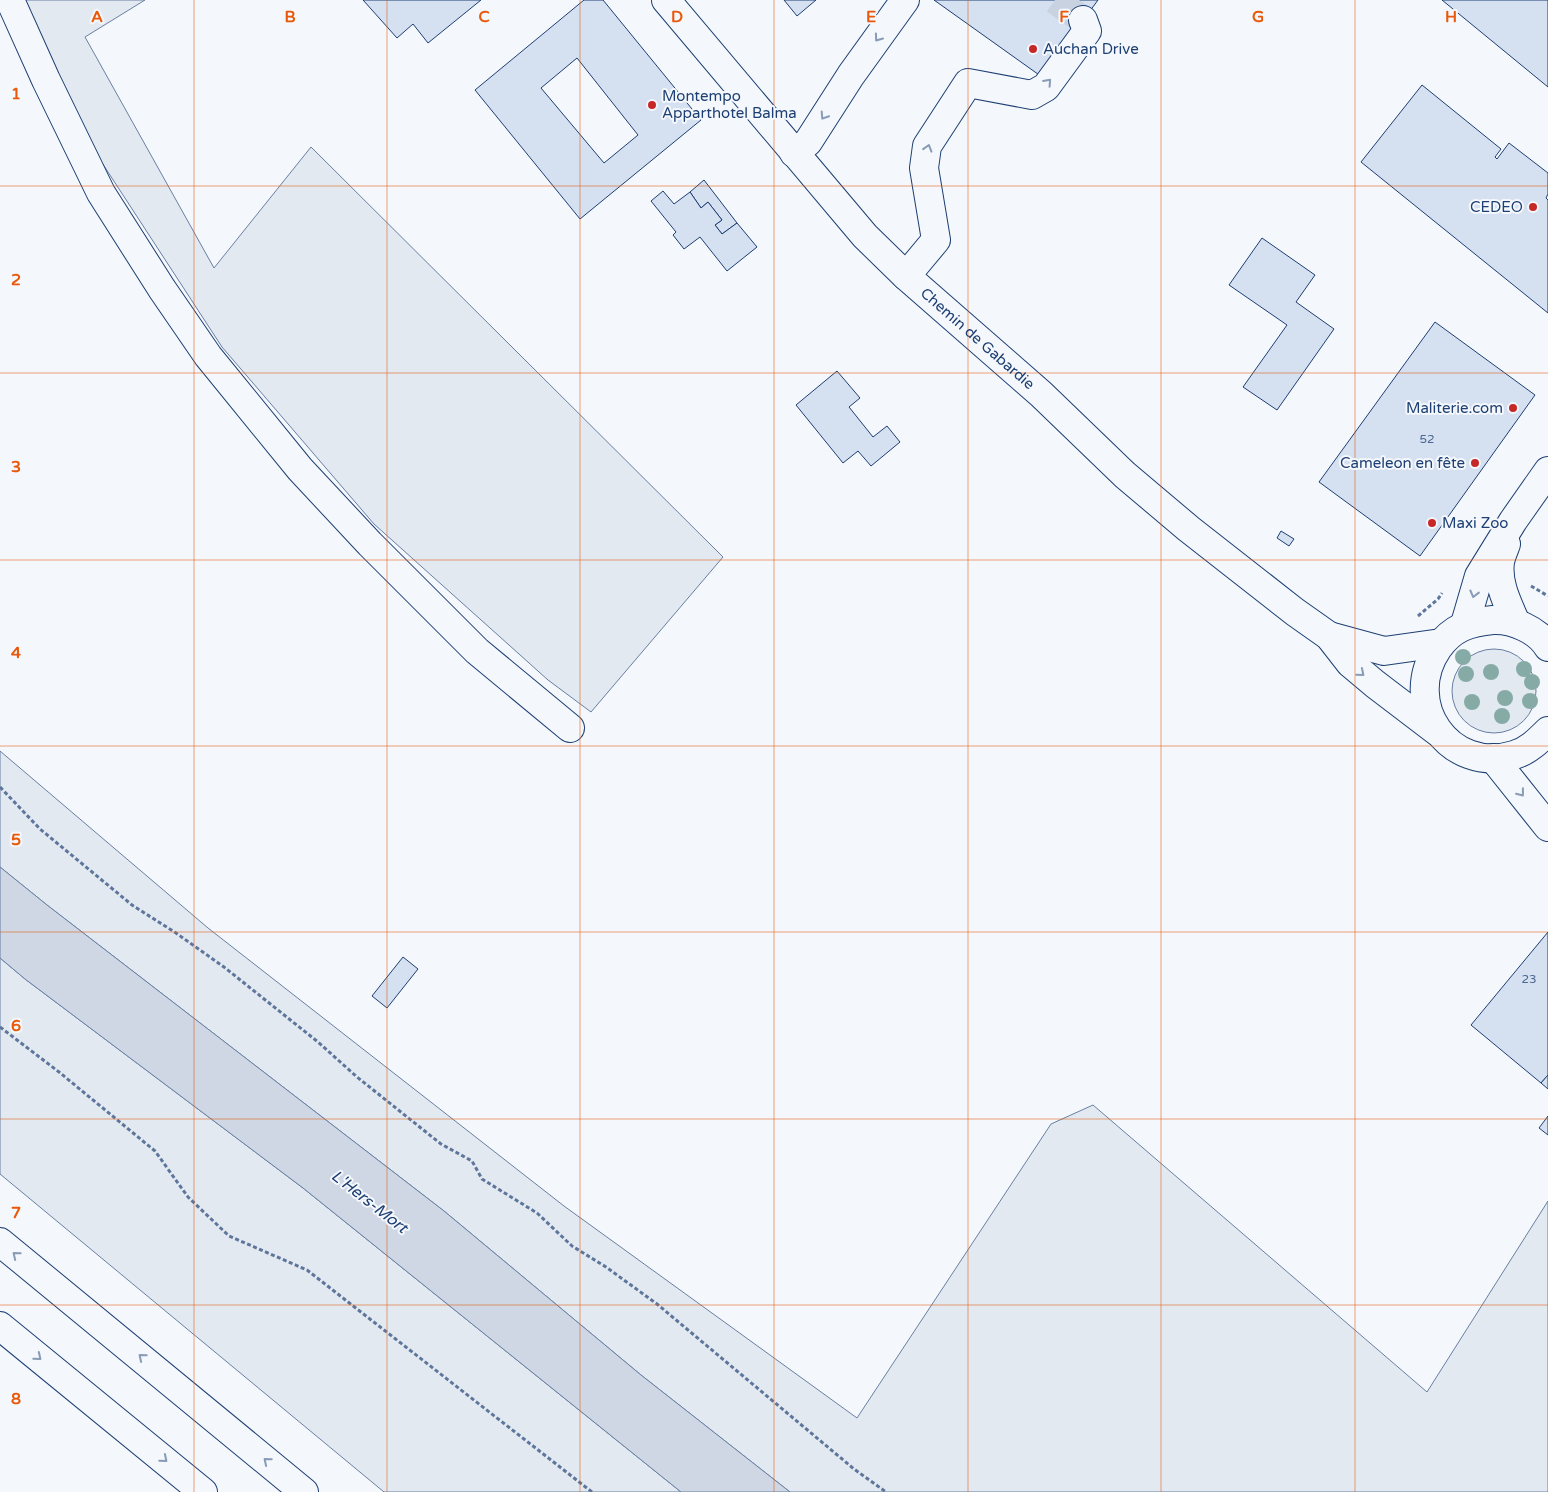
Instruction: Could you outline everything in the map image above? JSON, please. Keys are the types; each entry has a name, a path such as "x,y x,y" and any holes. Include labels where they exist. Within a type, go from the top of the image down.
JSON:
{"main road":[{"path":"10,0 46,80 101,192 162,289 208,356 300,469 370,544 477,651 570,728"},
{"name":"Chemin de Gabardie","path":"666,0 865,236 906,276 1041,394 1125,475 1295,612 1329,636 1350,663 1375,684 1438,732 1449,743 1463,752 1478,757 1494,758 1515,755 1533,746 1548,731"},
{"path":"794,153 808,142 851,76 905,0"},
{"path":"906,276 936,240 924,168 927,146 968,83 1032,95 1046,87 1087,32 1083,20"},
{"path":"1465,624 1479,576 1513,521 1548,471"},
{"path":"1513,521 1500,562 1500,577 1502,590 1516,623"},
{"path":"1438,732 1429,715 1424,696 1424,677 1430,659 1441,643 1465,624 1497,620 1516,623 1532,631 1547,645"},
{"name":"Chemin de Gabardie","path":"1329,636 1384,651 1441,643"},
{"path":"1494,758 1548,827"},
{"path":"0,1242 304,1492"},
{"path":"0,1326 203,1492"}],"path":[{"path":"1416,618 1438,598 1446,587"},
{"path":"0,788 40,829 132,905 224,967 318,1042 357,1078 441,1144 472,1161 482,1179 537,1213 572,1246 606,1267 657,1304 854,1469 886,1492"},
{"path":"0,1027 59,1072 155,1151 188,1197 229,1236 307,1270 592,1492"}],"shaded area":[{"path":"24,0 145,0 85,37 214,268 311,147 723,557 591,712 548,680 374,524 222,347 93,149"},
{"path":"1494,649 1510,652 1524,661 1533,675 1536,691 1533,707 1524,721 1510,730 1494,733 1478,730 1464,721 1455,707 1452,691 1455,675 1464,661 1478,652"},
{"path":"0,751 208,928 564,1206 857,1418 1051,1124 1093,1105 1427,1392 1548,1201 1548,1492 790,1492 641,1375 444,1211 0,867"},
{"path":"0,958 25,979 303,1188 681,1492 384,1492 0,1174"}],"water":[{"name":"L'Hers-Mort","path":"0,867 444,1211 641,1375 790,1492 681,1492 303,1188 25,979 0,958"}],"building":[{"path":"363,0 481,0 428,43 413,24 397,38"},
{"name":"Montempo Apparthotel Balma","path":"584,0 603,0 701,120 580,219 475,90","holes":["577,58 638,135 604,163 541,88"]},
{"path":"784,0 816,0 797,16"},
{"name":"Auchan Drive","path":"934,0 1098,0 1042,77"},
{"path":"1442,0 1548,0 1548,87"},
{"path":"1422,85 1501,149 1495,157 1497,159 1509,143 1548,173 1548,194 1546,198 1548,200 1548,313 1361,162"},
{"path":"704,180 737,223 722,234 715,225 722,220 708,202 701,208 690,192"},
{"path":"663,191 674,204 690,192 701,208 708,202 722,220 715,225 722,234 737,223 757,247 727,271 700,237 684,249 673,235 676,232 651,201"},
{"path":"1262,238 1315,275 1296,302 1334,329 1277,410 1243,387 1287,325 1229,285"},
{"path":"1435,322 1535,395 1420,556 1319,482"},
{"path":"837,371 860,398 849,407 873,437 887,426 900,442 871,466 858,451 843,463 796,405"},
{"path":"1281,531 1294,539 1289,546 1277,538"},
{"path":"1548,932 1548,1075 1541,1083 1471,1025"},
{"path":"403,957 418,969 387,1008 372,996"},
{"path":"1548,1075 1548,1089 1541,1083"},
{"path":"1548,1116 1548,1135 1539,1128"}],"tunnel":[{"path":"1055,0 1083,20"}],"place":[{"name":"Auchan Drive","path":"1033,49"},
{"name":"Montempo Apparthotel Balma","path":"652,105"},
{"name":"CEDEO","path":"1533,207"},
{"name":"Maliterie.com","path":"1513,408"},
{"name":"Cameleon en fête","path":"1475,463"},
{"name":"Maxi Zoo","path":"1432,523"}]}
